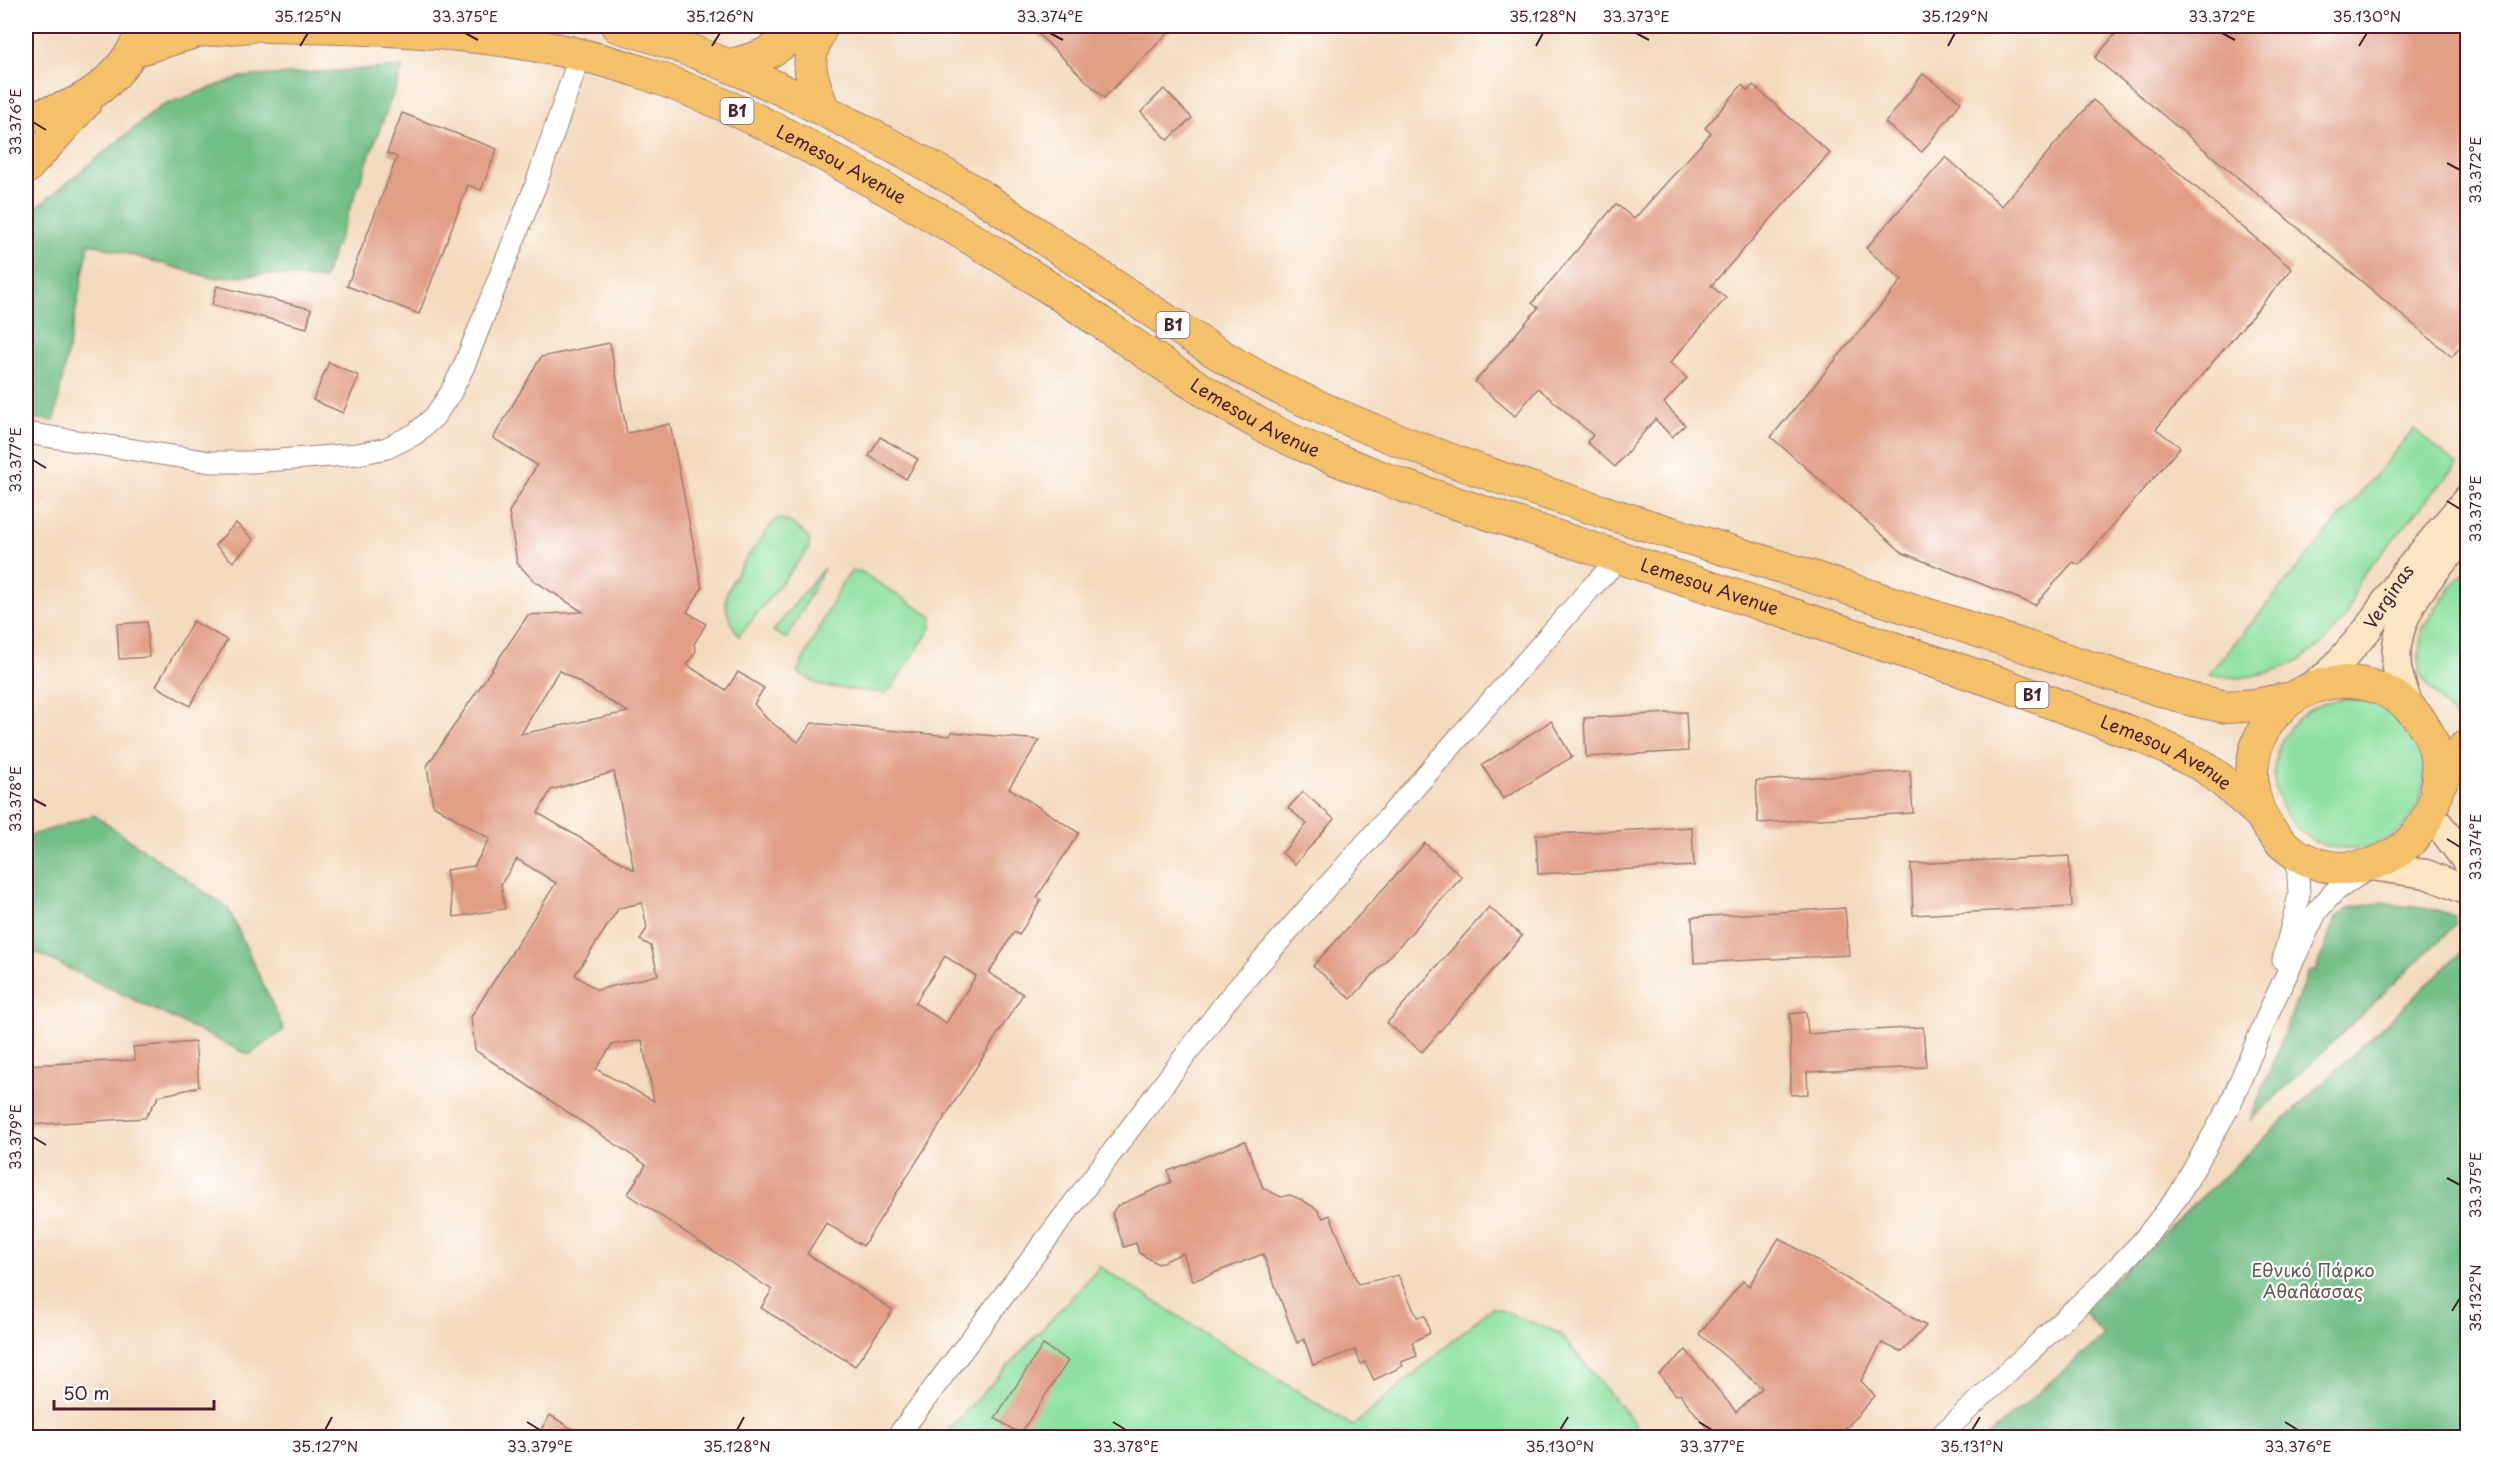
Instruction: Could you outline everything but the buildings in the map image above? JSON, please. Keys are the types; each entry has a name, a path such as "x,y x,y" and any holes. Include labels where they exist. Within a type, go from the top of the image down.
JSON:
{"highway":[{"path":"2433,801 2463,749 2468,746"}],"main road":[{"path":"26,168 94,93 116,74 139,38 251,26"},
{"name":"Lemesou Avenue","path":"266,26 457,33 519,42 642,73 728,106 815,149 1007,261 1195,386 1265,427 1337,460 1401,485 2005,685 2143,737 2203,766 2260,814"},
{"name":"Lemesou Avenue","path":"617,26 682,46 730,65 823,109 980,196 1100,278 1215,352 1287,392 1359,425 1430,452 1646,526 2193,700 2227,707 2255,705 2298,695"},
{"path":"730,65 757,59 771,52 802,26"},
{"path":"822,26 809,60 810,73 823,109"},
{"path":"26,116 42,115 69,107 94,93"},
{"name":"B1","path":"2331,682 2358,682 2385,689 2408,704 2427,726 2436,758 2433,801 2416,836 2396,855 2371,866 2338,870 2316,866 2297,857 2275,838 2260,814 2252,782 2256,750 2269,721 2298,695 2331,682"}],"street":[{"path":"26,433 211,462 253,462 357,454 387,448 415,434 434,417 450,394 464,366 535,187 580,56"},
{"name":"Verginas","path":"2298,695 2330,673 2367,630 2403,576 2468,498"},
{"name":"Verginas","path":"2408,704 2397,668 2400,627 2420,590 2468,533"},
{"path":"896,1437 1228,999 1582,598 1621,557"},
{"path":"2433,801 2468,863"},
{"path":"2271,1008 2299,895 2297,857"},
{"path":"1938,1437 2099,1287 2141,1243 2179,1195 2230,1105 2298,948 2323,903 2334,892 2371,866 2426,874 2468,891"}],"green space":[{"path":"403,67 323,280 266,274 212,278 89,243 54,421 26,417 26,218 30,213 161,106 241,77"},
{"path":"2414,429 2457,465 2360,578 2345,618 2324,642 2299,661 2271,672 2240,678 2208,675"},
{"path":"777,519 796,526 810,540 808,550 739,636 728,616 727,593 742,565"},
{"path":"823,569 787,639 773,631"},
{"path":"2467,570 2468,725 2462,727 2419,674 2419,652 2422,628 2453,585"},
{"path":"852,571 860,571 932,617 931,628 891,689 885,693 821,686 797,672 842,583"},
{"path":"2349,699 2378,704 2391,711 2402,721 2412,732 2419,745 2424,774 2419,803 2412,816 2402,827 2391,837 2378,844 2349,849 2320,844 2307,837 2296,827 2286,816 2279,803 2274,774 2279,745 2286,732 2296,721 2307,711 2320,704"},
{"path":"94,815 228,908 284,1030 249,1055 26,948 26,837"},
{"path":"2380,903 2436,910 2455,916 2455,925 2250,1121 2308,972 2316,971 2336,918 2348,908"},
{"name":"Εθνικό Πάρκο Αθαλάσσας","path":"2467,947 2467,1437 1985,1438 2104,1336 2082,1310"},
{"path":"1100,1267 1353,1426 1492,1307 1559,1333 1646,1437 941,1438"}]}
